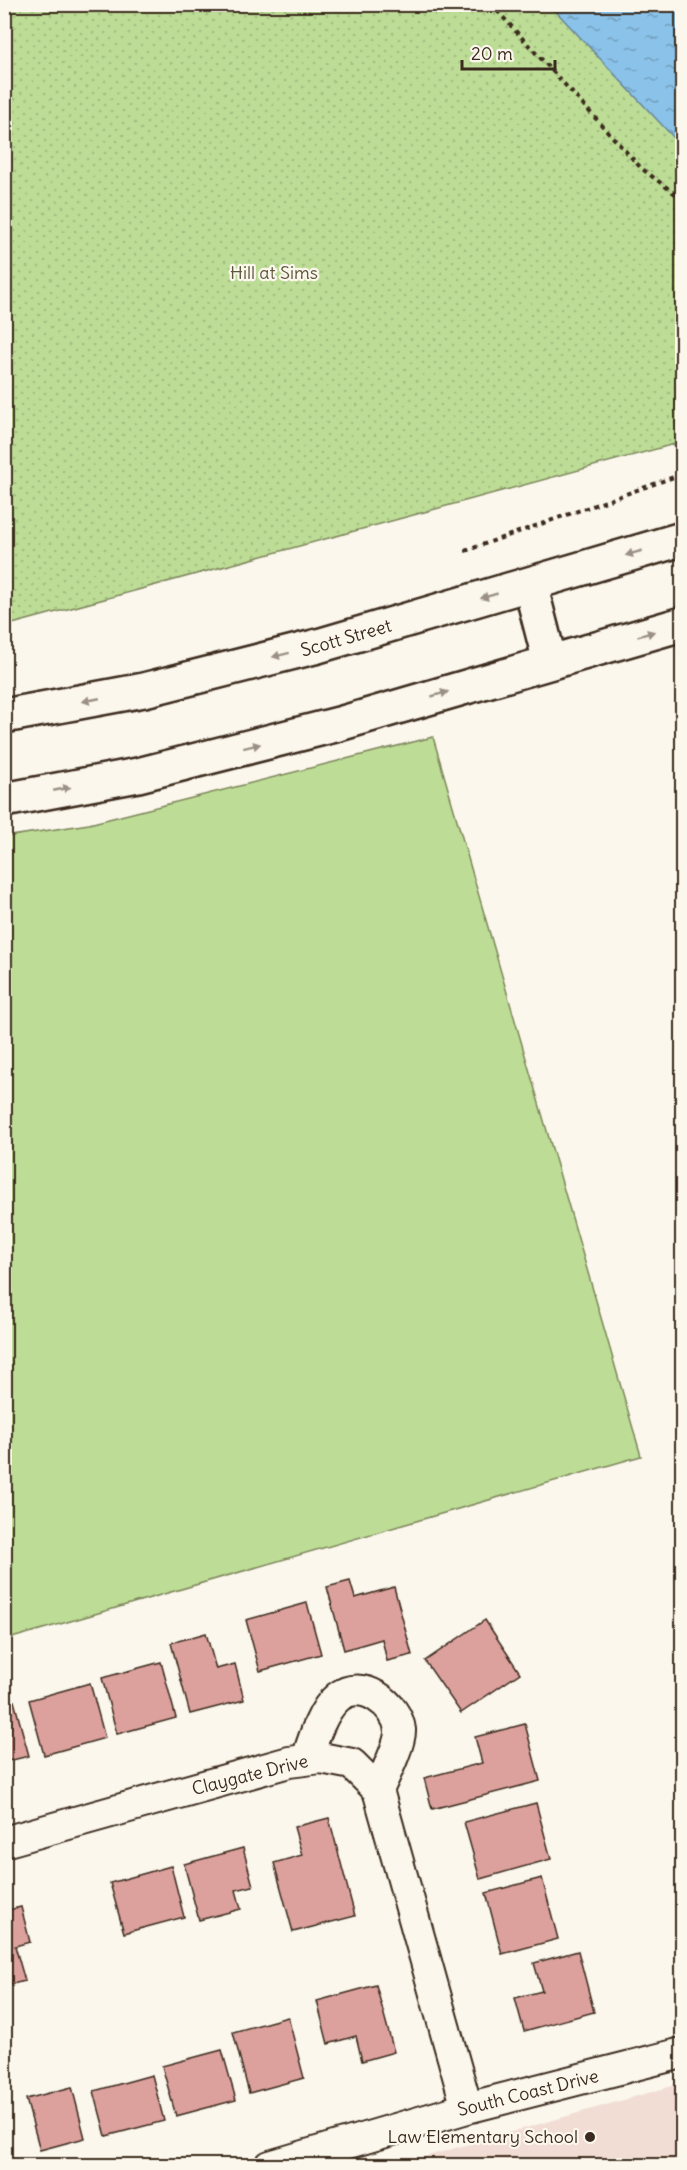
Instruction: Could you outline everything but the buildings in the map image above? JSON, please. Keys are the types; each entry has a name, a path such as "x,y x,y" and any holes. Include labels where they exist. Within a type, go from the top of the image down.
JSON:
{"main road":[{"name":"Scott Street","path":"4,716 144,690 283,655 682,539"},
{"path":"530,584 550,662"},
{"path":"4,800 138,775 339,724 682,624"}],"street":[{"path":"307,1759 317,1728 339,1696 354,1691 370,1692 386,1703 394,1713 400,1731 391,1761 378,1790"},
{"name":"Claygate Drive","path":"4,1842 288,1762 321,1758 352,1764 378,1790 467,2108"},
{"name":"South Coast Drive","path":"270,2166 467,2108 682,2054"}],"path":[{"path":"491,4 641,168 682,199"},
{"path":"465,551 682,474"}],"shaded area":[{"name":"Law Elementary School","path":"676,2085 682,2108 682,2165 396,2165"}],"green space":[{"name":"Hill at Sims","path":"5,5 682,5 682,442 5,626"},
{"path":"433,737 641,1456 5,1640 5,837 89,824"}],"water":[{"path":"550,5 682,5 682,144 675,139"}],"place":[{"name":"Law Elementary School","path":"590,2137"}]}
